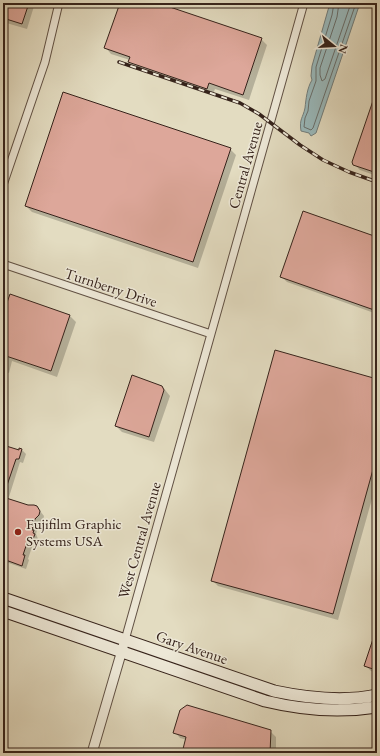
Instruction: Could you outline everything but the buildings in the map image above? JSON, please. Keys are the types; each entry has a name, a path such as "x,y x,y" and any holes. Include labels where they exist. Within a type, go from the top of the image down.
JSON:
{"main road":[{"name":"Gary Avenue","path":"3,598 281,693 306,697 330,698 354,698 377,695"},
{"name":"Gary Avenue","path":"3,611 254,697 283,705 325,710 350,710 377,707"}],"street":[{"path":"3,185 44,62 59,3"},
{"name":"Central Avenue","path":"211,334 304,3"},
{"name":"Turnberry Drive","path":"3,264 211,334"},
{"name":"West Central Avenue","path":"92,753 122,652 211,334"}],"water":[{"path":"330,3 360,3 316,133 311,136 309,133 301,131 301,121 305,108 306,97 312,80 312,66"}],"railway":[{"path":"119,62 240,103 259,114 300,145 323,160 349,172 377,182"}],"place":[{"name":"Fujifilm Graphic Systems USA","path":"18,532"}]}
